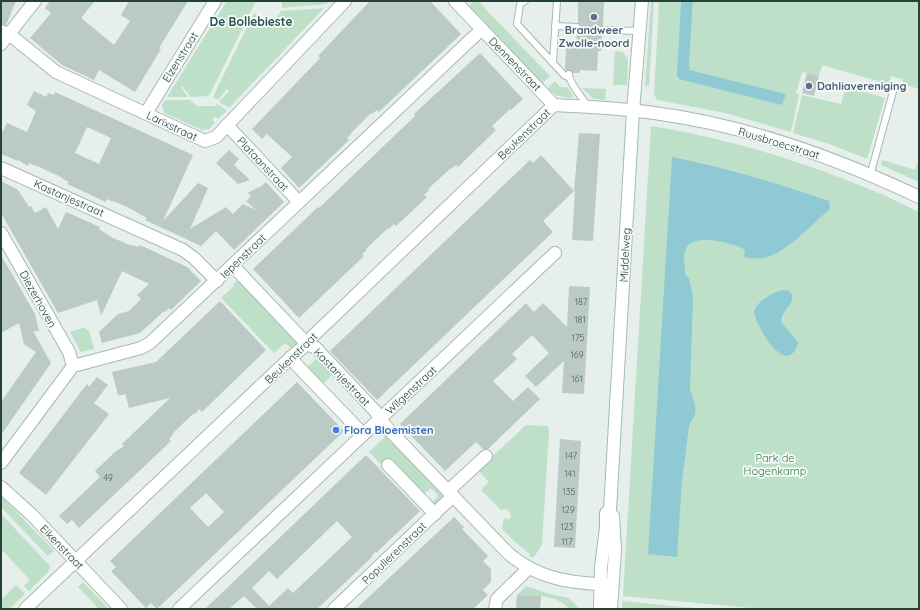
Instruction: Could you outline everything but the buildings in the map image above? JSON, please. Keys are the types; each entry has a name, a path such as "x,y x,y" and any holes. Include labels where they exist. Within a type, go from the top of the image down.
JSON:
{"street":[{"path":"1,44 5,33 35,1"},
{"name":"Elzenstraat","path":"146,113 215,1"},
{"name":"Larixstraat","path":"5,33 56,72 205,141 216,137 345,1"},
{"name":"Dennenstraat","path":"455,1 554,105"},
{"name":"Middelweg","path":"611,609 615,551 613,514 610,510 633,111 642,1"},
{"name":"Iepenstraat","path":"73,366 141,348 150,343 217,282 299,202 482,29"},
{"path":"554,105 633,111"},
{"name":"Beukenstraat","path":"25,609 290,358 307,344 313,336 554,105"},
{"name":"Ruusbroecstraat","path":"633,111 686,118 740,131 803,150 919,197"},
{"name":"Plataanstraat","path":"227,125 299,202"},
{"name":"Kastanjestraat","path":"1,168 183,250 194,258 217,282"},
{"name":"Diezerhoven","path":"1,233 69,352 73,366"},
{"name":"Wilgenstraat","path":"179,609 362,434 379,418 393,408 555,253"},
{"name":"Kastanjestraat","path":"233,266 307,344 316,348 450,494 461,503 509,554 529,568 546,576 567,581 613,585"},
{"path":"290,358 362,434"},
{"path":"1,463 73,366"},
{"path":"450,494 486,456"},
{"path":"388,465 435,514"},
{"name":"Eikenstraat","path":"1,486 76,561 121,609"},
{"name":"Populierenstraat","path":"334,609 435,514 450,494"},
{"name":"Middelweg","path":"600,609 600,585 606,513 610,510"},
{"path":"495,609 497,599 529,568"}],"lane":[{"path":"525,1 520,4 517,24 565,76 569,75 589,107"},
{"path":"553,62 557,1"},
{"path":"555,26 577,27"},
{"path":"602,30 640,32"},
{"path":"870,176 894,88"}],"green space":[{"path":"227,1 256,1 209,96 191,97 182,86 181,87 188,97 167,97"},
{"path":"282,1 330,1 327,4 282,8"},
{"path":"474,1 478,1 550,76 542,84 468,7"},
{"path":"651,1 654,1 649,86 645,86"},
{"path":"659,1 681,1 678,78 783,103 785,94 690,70 689,64 693,1 919,1 919,89 902,84 903,79 891,76 888,84 822,65 819,76 802,72 796,93 799,95 791,132 725,113 657,100 654,95"},
{"path":"324,8 229,108 219,102 229,91 227,89 218,100 213,97 254,13 266,20 276,18 281,11"},
{"path":"615,51 623,52 628,59 627,85 613,85"},
{"path":"555,81 560,87 567,87 573,95 572,98 558,96 547,89"},
{"path":"846,86 885,98 867,159 832,145 793,133 802,95 841,104"},
{"path":"582,88 606,89 605,100 594,99"},
{"path":"165,100 190,100 197,106 216,106 217,104 227,110 218,119 215,116 212,119 215,123 209,129 202,130 164,113 162,105"},
{"name":"Park de Hogenkamp","path":"651,126 681,131 741,145 800,163 858,184 919,212 919,609 761,609 623,596"},
{"path":"919,158 919,182 881,165 882,160 915,170"},
{"path":"239,278 297,341 296,345 292,349 285,343 274,353 221,298 234,286 233,284"},
{"path":"82,328 89,331 94,349 81,352 70,332"},
{"path":"319,356 334,373 321,386 306,369"},
{"path":"526,425 548,426 549,432 542,544 535,556 532,558 529,556 530,554 502,529 504,517 509,519 511,517 510,513 505,509 502,510 503,512 481,490 489,482 478,470"},
{"path":"386,433 443,494 442,500 436,505 432,502 438,496 431,488 423,494 385,468 369,452 385,437 383,435"},
{"path":"1,496 54,551 48,556 1,507"},
{"path":"1,514 50,566 48,572 29,591 24,586 30,580 1,549"},
{"path":"83,582 109,609 99,609 78,587"},
{"path":"16,585 25,594 9,609 1,609 1,600"},
{"path":"526,586 550,594 569,598 579,609 569,609 564,604 552,598 517,595"},
{"path":"622,601 704,609 622,609"}],"water":[{"path":"681,1 693,1 689,64 690,70 786,94 782,105 679,79 677,75"},
{"path":"672,157 732,171 810,194 829,201 830,209 798,238 771,256 763,258 744,257 745,250 740,247 729,243 709,240 691,243 685,250 685,275 689,278 693,297 690,390 695,403 695,414 689,426 682,480 677,557 648,554"},
{"path":"783,290 789,291 792,295 792,299 783,314 781,322 798,342 796,348 790,355 784,355 779,352 767,340 758,324 754,311 756,307 766,298"}],"place":[{"name":"Brandweer Zwolle-noord","path":"594,17"},
{"name":"Dahliavereniging","path":"809,86"},
{"name":"Flora Bloemisten","path":"336,430"}],"district":[{"name":"De Bollebieste","path":"251,21"}]}
